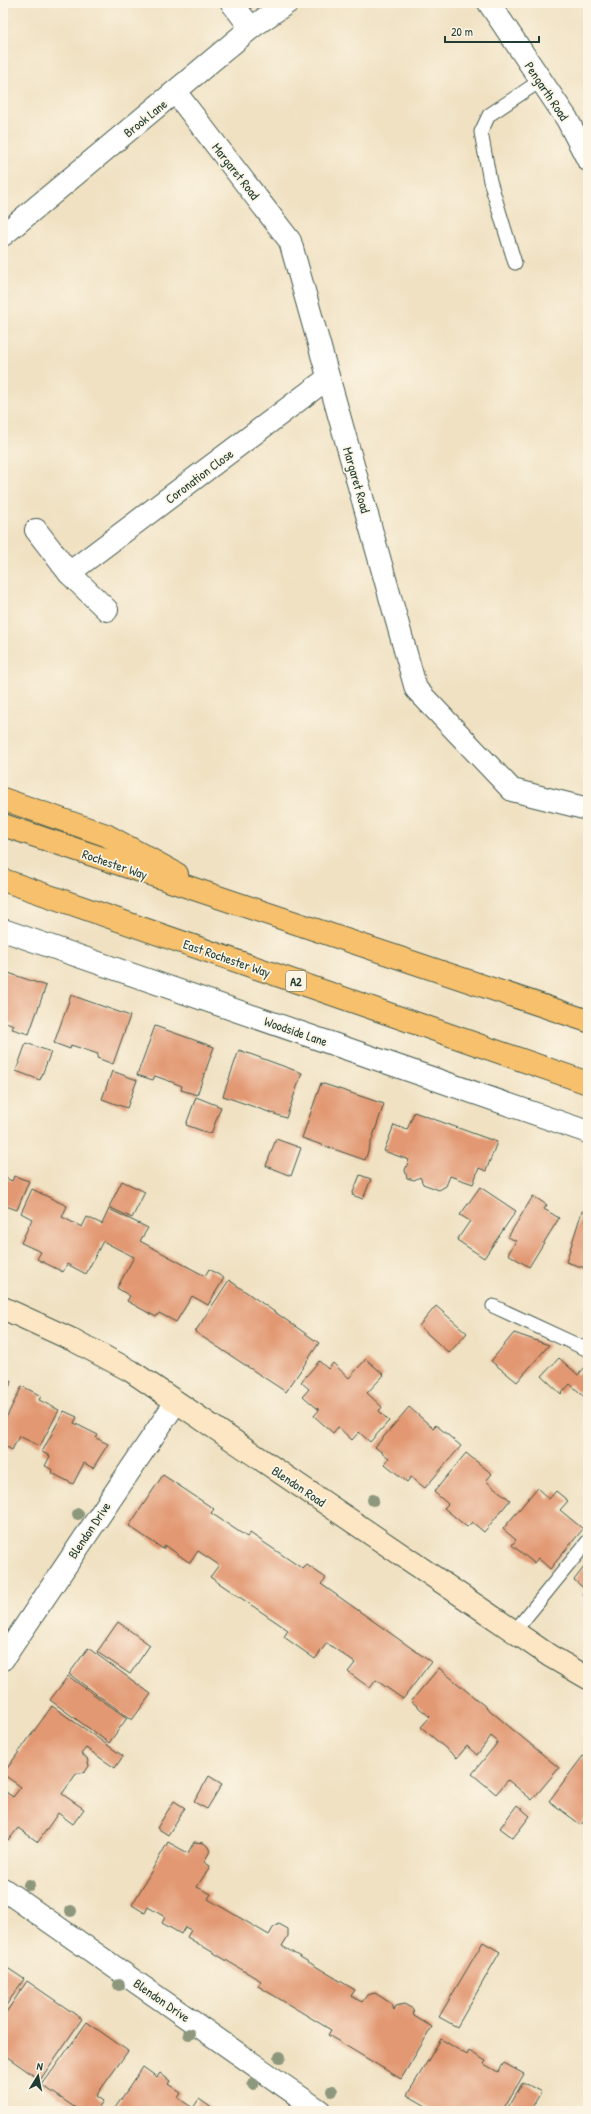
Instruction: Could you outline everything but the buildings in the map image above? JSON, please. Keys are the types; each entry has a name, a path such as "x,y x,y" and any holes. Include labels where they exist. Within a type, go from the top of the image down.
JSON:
{"highway":[{"path":"3,799 106,835 227,902 479,983 588,1021"},
{"name":"Rochester Way","path":"3,825 227,902"},
{"name":"East Rochester Way","path":"3,880 588,1083"}],"main road":[{"name":"Blendon Road","path":"3,1308 75,1341 131,1371 514,1632 588,1678"}],"street":[{"path":"232,3 251,28"},
{"name":"Brook Lane","path":"3,235 251,28 287,3"},
{"name":"Pengarth Road","path":"489,3 570,124 588,160"},
{"name":"Margaret Road","path":"176,92 290,241 416,689 512,790 588,809"},
{"name":"Coronation Close","path":"69,573 328,378"},
{"path":"36,530 69,573 107,610"},
{"name":"Woodside Lane","path":"3,930 588,1132"},
{"name":"Blendon Drive","path":"3,1659 176,1402"},
{"name":"Blendon Drive","path":"3,1889 320,2111"}],"lane":[{"path":"515,263 490,181 481,132 489,115 540,81"},
{"path":"493,1306 588,1350"},
{"path":"514,1632 588,1541"}]}
